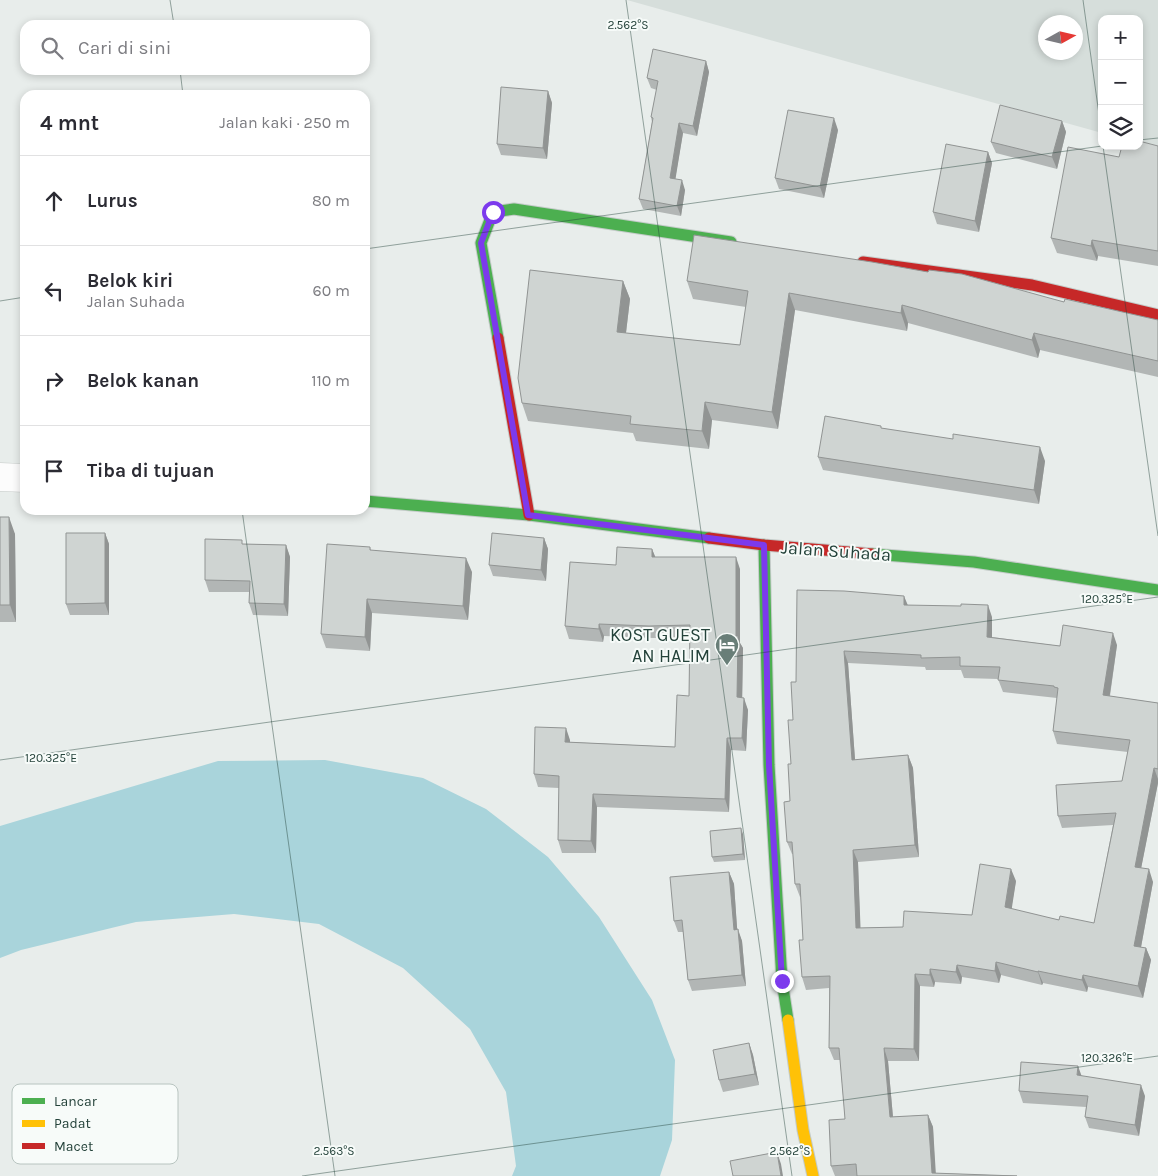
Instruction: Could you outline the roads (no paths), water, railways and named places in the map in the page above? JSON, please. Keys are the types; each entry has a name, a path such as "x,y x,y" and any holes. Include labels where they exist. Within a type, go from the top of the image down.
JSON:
{"street":[{"path":"528,515 481,243 493,212 514,209 746,244"},
{"path":"852,260 1032,285 1158,315"},
{"path":"0,477 20,478"},
{"name":"Jalan Suhada","path":"370,502 528,515 764,545 974,562 1158,590"},
{"path":"764,545 769,765 782,981 802,1130 813,1176"}],"water":[{"path":"325,760 423,778 486,809 548,857 599,917 652,1000 675,1060 672,1140 660,1176 512,1176 516,1166 506,1092 470,1029 403,968 319,924 234,914 136,922 21,950 0,958 0,826 218,761"}],"place":[{"name":"KOST GUEST AN HALIM","path":"727,666"}]}
